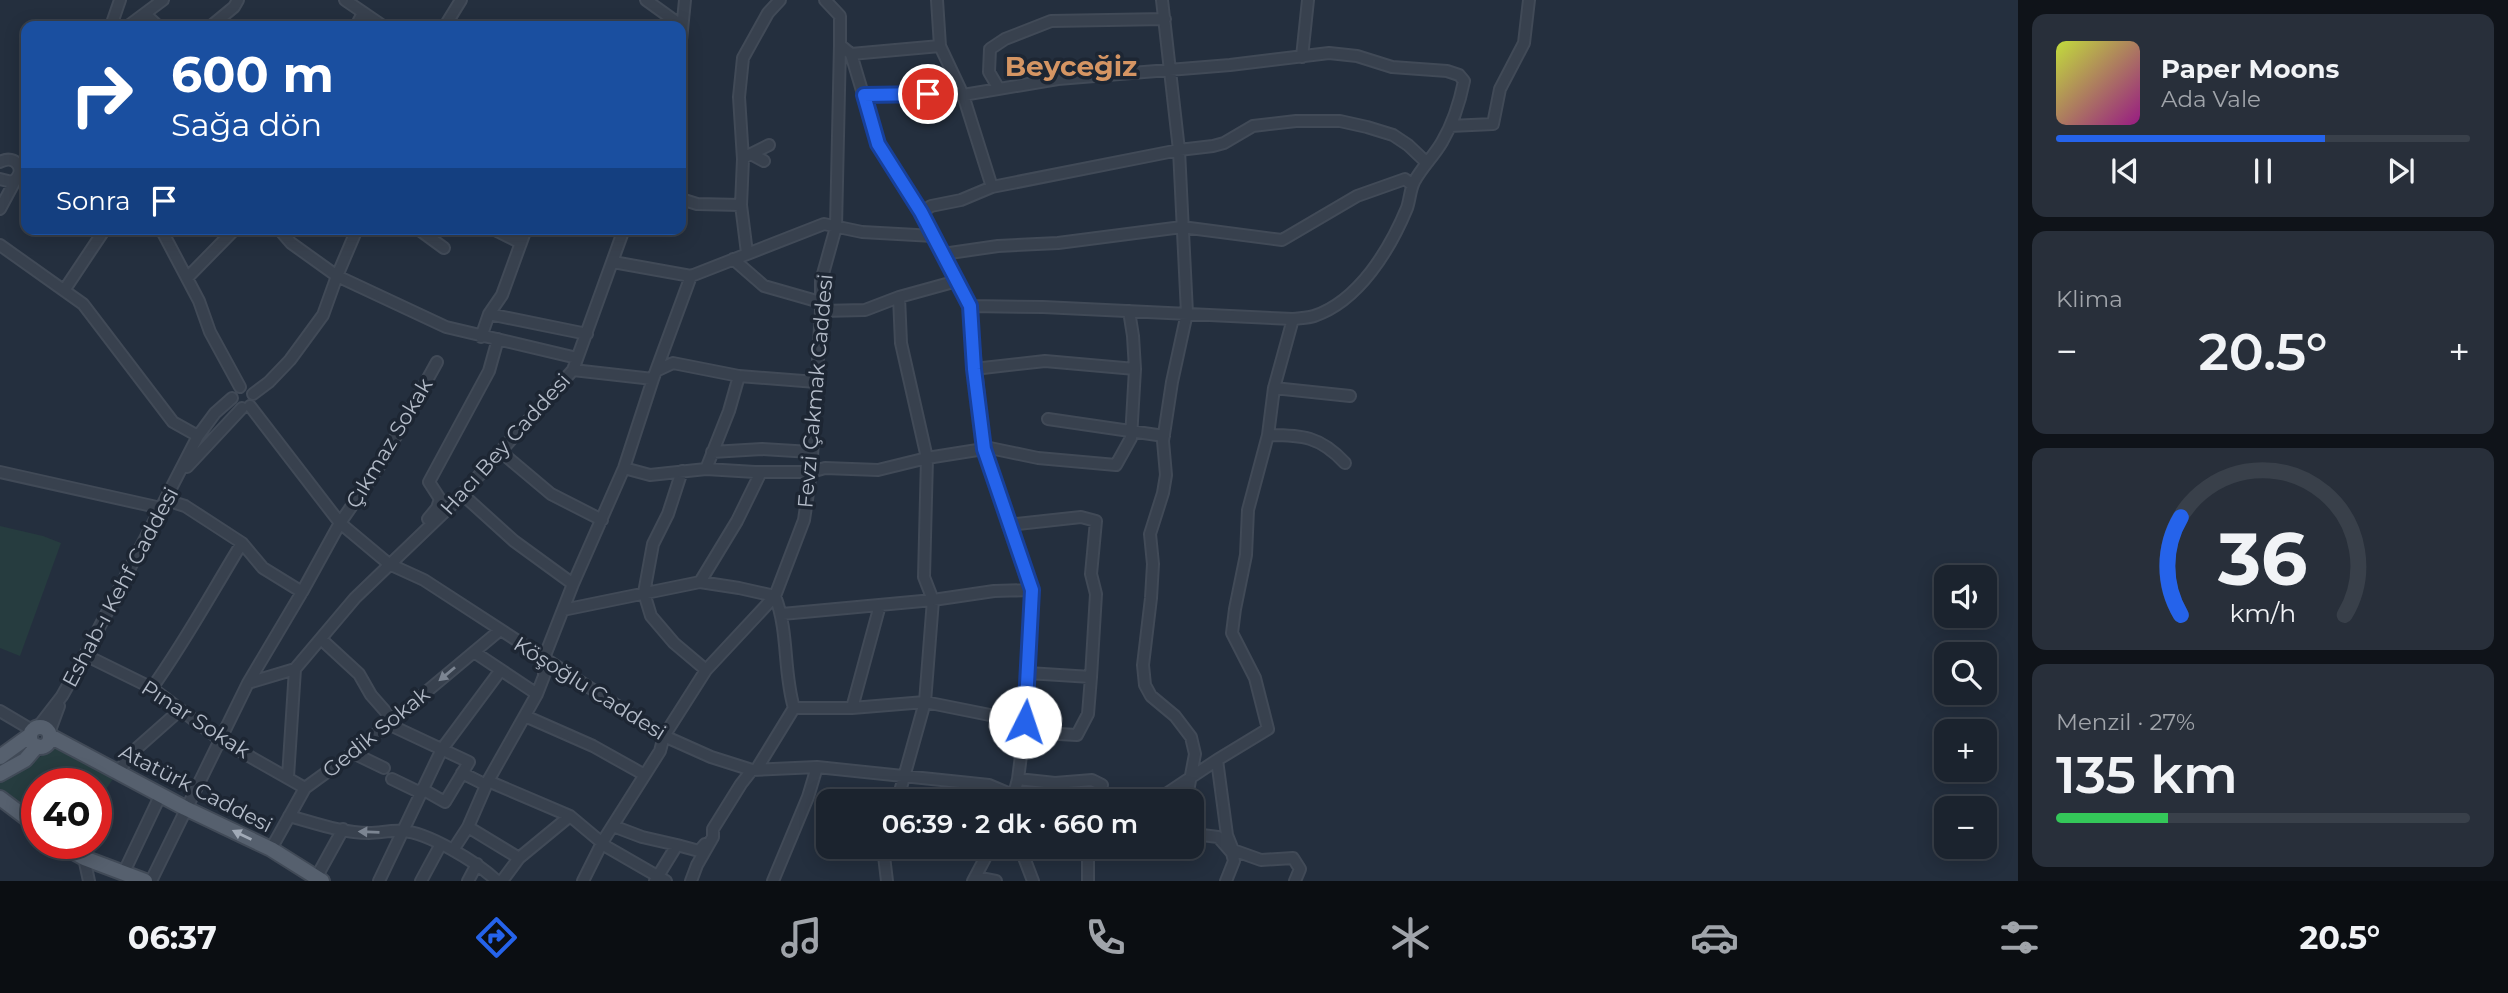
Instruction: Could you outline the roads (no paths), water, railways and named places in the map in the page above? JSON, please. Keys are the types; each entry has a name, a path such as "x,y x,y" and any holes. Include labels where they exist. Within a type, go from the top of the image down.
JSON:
{"main road":[{"path":"0,757 39,734"},
{"path":"0,774 25,760 39,734"},
{"name":"Atatürk Caddesi","path":"39,734 271,849 313,878"},
{"path":"0,798 21,814"},
{"path":"87,859 145,881"}],"street":[{"path":"113,21 120,0"},
{"path":"135,21 163,0"},
{"path":"217,21 234,7 238,0"},
{"path":"345,0 375,21"},
{"path":"448,21 461,0"},
{"path":"646,0 675,21"},
{"path":"683,21 685,0"},
{"path":"747,253 741,205 747,156 739,97 743,58 768,13 780,0"},
{"path":"825,0 840,16"},
{"name":"Fevzi Çakmak Caddesi","path":"583,881 603,841 660,751 663,736 706,670 775,596 804,520 811,472 821,281 836,227 841,0"},
{"path":"937,0 940,46 962,95 992,187"},
{"path":"1162,0 1179,150 1187,313 1164,436 1166,475 1163,493 1150,534 1153,564 1143,665 1144,685 1151,696 1175,716 1191,737 1195,754 1188,789"},
{"path":"1302,57 1308,0"},
{"path":"1450,126 1493,124 1500,89 1524,43 1529,0"},
{"path":"359,21 363,13"},
{"path":"145,14 153,21"},
{"path":"999,89 989,72 990,49 1005,39 1051,21 1165,19"},
{"path":"840,45 851,54 878,144 921,212 970,306 974,369 984,449 1032,590 1025,727 1016,789"},
{"path":"851,54 940,46"},
{"path":"864,95 962,95 1058,79 1170,71 1329,53 1357,56 1392,67 1447,71 1459,75 1464,81 1450,126 1441,144 1412,185 1408,204 1391,241 1359,287 1333,307 1313,316 1293,319 970,306"},
{"path":"921,212 931,206 961,200 992,187 1224,143 1252,126 1296,121 1340,121 1393,135 1426,162"},
{"path":"747,156 769,145"},
{"path":"747,156 764,161"},
{"path":"0,162 8,159 21,171"},
{"path":"0,208 1,180 8,183 21,171"},
{"path":"0,208 21,171"},
{"path":"943,254 1182,227 1282,240 1357,196 1405,179 1412,185"},
{"path":"686,201 697,204 741,205"},
{"path":"612,262 691,276 824,224 862,232 933,236"},
{"path":"65,289 101,235"},
{"path":"164,235 199,301 210,332 240,387"},
{"path":"187,278 229,235"},
{"path":"285,235 337,276 446,327 498,339 575,364 655,375 673,363 739,376 816,382"},
{"path":"253,394 276,375 309,337 323,315 354,235"},
{"path":"426,235 444,248"},
{"path":"505,235 521,243"},
{"path":"481,337 489,314 502,295 524,235"},
{"name":"Hacı Bey Caddesi","path":"295,669 355,598 462,494 501,452 575,364 622,235"},
{"path":"0,245 83,304 173,422 198,436"},
{"path":"733,259 764,286 821,307 865,310 899,297 957,281"},
{"path":"453,850 468,827 487,783 537,694 544,676 544,658 624,468 691,276"},
{"path":"899,297 901,343 927,458 924,578 933,600 925,702 901,789"},
{"path":"624,468 650,475 706,469 761,472 811,472 825,468 877,470 927,458 990,448 1038,458 1116,465 1131,438 1135,369 1129,311"},
{"path":"489,314 587,334"},
{"path":"1174,789 1268,729 1255,678 1232,633 1234,609 1246,555 1248,510 1268,435 1273,388 1293,319"},
{"path":"419,535 440,499 429,482 489,371 498,339"},
{"path":"974,369 1045,361 1135,369"},
{"name":"Çıkmaz Sokak","path":"151,881 248,683 340,523 380,465 437,362"},
{"path":"706,469 739,376"},
{"path":"177,477 253,402 253,394 246,387 240,387 234,391 232,398 235,405 246,407"},
{"path":"1273,388 1350,396"},
{"name":"Eshab-ı Kehf Caddesi","path":"39,734 85,655 198,436 218,409 232,398"},
{"name":"Köşoğlu Caddesi","path":"246,407 340,523 389,564 424,580 663,736 711,757 754,770 817,767 989,785 996,789"},
{"path":"218,409 224,412 230,422"},
{"path":"1048,419 1164,436"},
{"path":"1268,435 1306,435 1332,449 1345,463"},
{"path":"712,452 762,449 811,452"},
{"path":"501,452 551,494 602,520"},
{"path":"682,471 668,514 653,544 644,593 652,616 674,643 706,670"},
{"path":"0,472 185,506 242,543 263,568 302,592"},
{"path":"700,582 737,521 761,472"},
{"path":"462,494 514,541 573,584"},
{"path":"794,708 852,708 925,702 1025,727 1077,734 1088,715 1096,594 1091,574 1096,521 1081,517 1008,524"},
{"path":"152,688 177,652 242,543"},
{"path":"563,610 700,582 775,596 782,614 787,686 794,708"},
{"path":"782,614 933,600 994,591 1032,590"},
{"path":"852,708 880,605"},
{"name":"Gedik Sokak","path":"271,849 305,788 353,753 499,631"},
{"path":"321,639 359,674 391,722 469,762 445,802 392,779"},
{"path":"474,652 537,694"},
{"name":"Pınar Sokak","path":"85,655 152,688 219,738 305,788"},
{"path":"248,683 295,669 288,777"},
{"path":"379,881 442,749 500,671"},
{"path":"1028,673 1091,677"},
{"path":"691,881 713,834 713,828 794,708"},
{"path":"117,772 136,749 180,710"},
{"path":"0,711 39,734"},
{"path":"525,716 593,746 643,774"},
{"path":"353,753 384,768"},
{"path":"1217,760 1227,835 1233,850 1261,860 1293,858 1300,869 1295,881"},
{"path":"773,881 808,797 817,767"},
{"path":"462,774 570,816 607,847 659,879 677,845"},
{"path":"1018,779 1055,783 1092,780 1102,785"},
{"path":"1055,783 1058,789"},
{"path":"124,873 160,794"},
{"path":"289,816 368,833 404,830 453,850 499,881 519,858 570,816"},
{"path":"613,826 642,837 699,851 713,834"},
{"path":"468,827 519,858"},
{"path":"313,878 343,829"},
{"path":"1204,835 1218,838 1232,853 1234,861 1226,881"},
{"path":"421,881 441,844"},
{"path":"84,859 89,881"},
{"path":"884,859 887,881"},
{"path":"985,859 974,879 996,881"},
{"path":"1025,859 1033,881"},
{"path":"1088,859 1088,880"},
{"path":"468,881 477,864"}],"district":[{"name":"Beyceğiz","path":"1071,66"}]}
